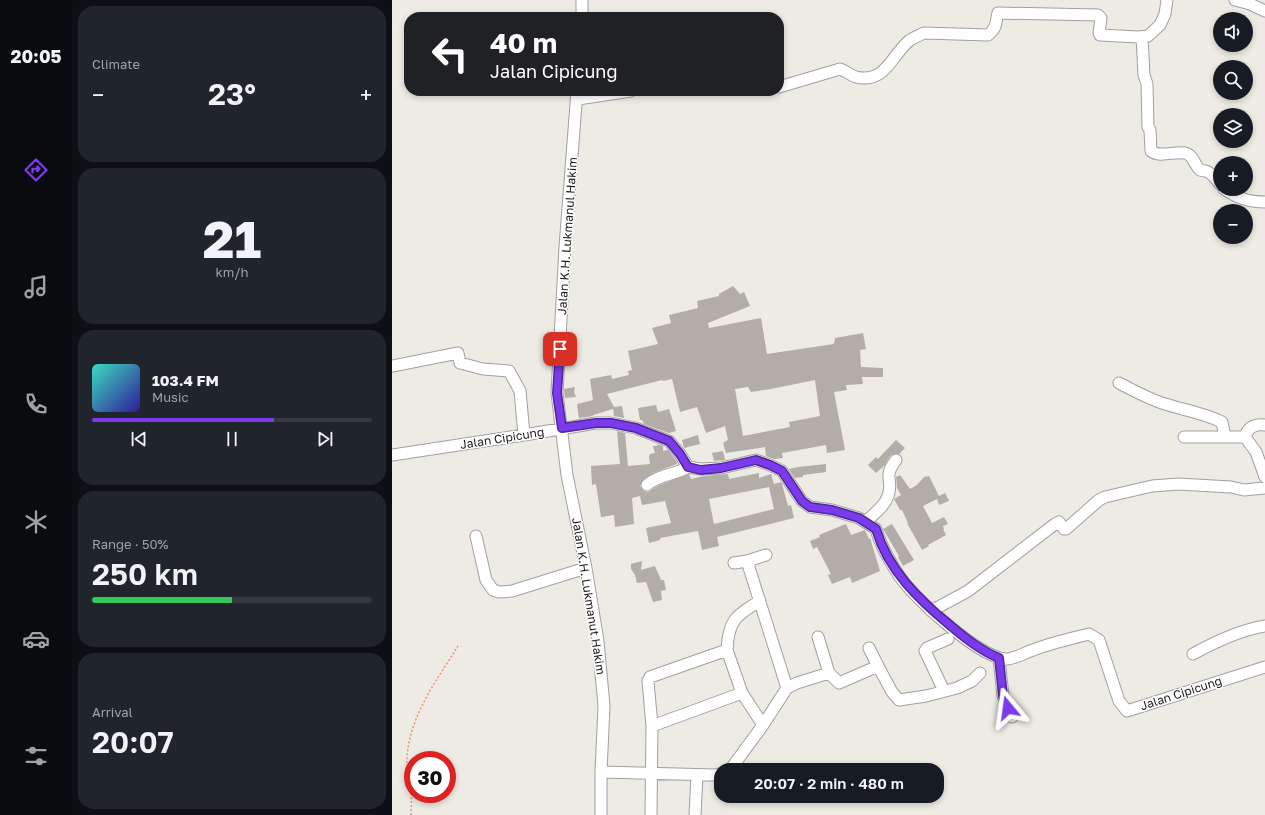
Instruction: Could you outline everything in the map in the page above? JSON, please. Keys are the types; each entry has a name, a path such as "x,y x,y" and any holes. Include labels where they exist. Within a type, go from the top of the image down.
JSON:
{"street":[{"path":"582,0 582,12"},
{"path":"784,85 840,69 846,73 858,77 870,77 884,70 891,64 910,41 924,33 988,35 993,31 996,25 998,12 1098,15 1101,18 1100,35 1148,36 1160,25 1165,14 1167,0"},
{"path":"1235,0 1250,4 1265,11"},
{"path":"1142,37 1144,75 1147,84 1148,127 1150,130 1151,151 1154,154 1186,154 1190,156 1200,170 1213,175"},
{"name":"Jalan K.H. Lukmanul Hakim","path":"562,428 557,393 565,247 576,101 578,96"},
{"path":"1234,196 1237,198 1257,202 1265,202"},
{"path":"392,366 458,354 460,363 483,369 509,371 520,391 524,435"},
{"path":"1119,383 1164,404 1222,422 1225,437"},
{"name":"Jalan Cipicung","path":"392,455 596,423 611,423 636,428 669,441 680,454 688,467"},
{"path":"1245,437 1250,428 1256,424 1265,425"},
{"name":"Jalan K.H. Lukmanut Hakim","path":"562,428 568,474 598,641 604,706 601,814"},
{"path":"1184,437 1245,437"},
{"path":"1245,437 1256,452 1265,477"},
{"path":"647,486 656,479 674,474 688,467 701,470 721,468 756,460 782,471 802,501 810,507 832,510 859,518 876,529 880,544 901,579 931,611 976,647 995,657 1003,696 1012,717"},
{"path":"865,522 888,497 889,469 896,460"},
{"path":"931,611 968,591 1055,524 1059,522 1064,528 1066,528 1099,500 1105,497 1152,486 1178,484 1231,487 1244,490 1265,488"},
{"path":"476,536 486,580 493,590 499,592 512,591 586,568"},
{"path":"734,564 766,555"},
{"path":"747,561 787,688"},
{"path":"760,602 742,612 734,619 727,638 727,650 742,693 763,725"},
{"path":"1193,654 1216,642 1252,628 1265,626"},
{"name":"Jalan Cipicung","path":"995,657 1018,657 1033,650 1089,634 1099,640 1119,701 1127,711 1265,667"},
{"path":"818,637 829,674 839,683 878,666"},
{"path":"944,691 925,651 927,648 948,639"},
{"path":"869,648 892,692 899,700 926,696 964,686 980,673"},
{"path":"650,815 652,726 648,678 727,650"},
{"path":"735,763 763,725 787,688 829,674"},
{"path":"652,726 742,693"},
{"path":"601,772 714,775"},
{"path":"695,815 697,775"}],"path":[{"path":"411,815 412,794 407,758 409,740 418,713 458,646"}],"building":[{"path":"733,286 740,294 744,292 750,306 708,323 709,328 761,318 767,354 834,344 835,338 863,333 866,349 860,350 861,367 883,368 883,377 862,377 863,384 846,385 847,390 834,392 845,450 827,453 826,445 782,453 783,458 774,459 766,456 765,447 726,453 723,443 728,440 725,426 706,433 697,407 680,412 672,379 662,380 607,394 614,407 622,406 624,418 614,416 613,409 593,416 579,418 577,404 593,400 590,379 611,375 612,379 629,375 628,371 632,370 628,351 658,344 652,328 671,323 669,315 698,308 697,301 719,296 719,294","holes":["815,380 820,416 789,422 790,427 743,436 735,389 748,387 751,392"]},
{"path":"575,387 574,392 576,397 565,398 564,389"},
{"path":"656,405 658,412 669,409 676,431 669,433 644,424 642,420 640,420 638,408"},
{"path":"617,431 625,433 628,466 650,464 649,457 650,454 655,453 653,446 658,446 656,444 663,446 663,451 668,450 677,462 677,464 653,473 643,480 640,486 644,491 648,492 659,485 689,474 691,479 704,476 728,474 729,479 759,473 759,478 771,474 774,484 781,482 788,506 791,505 794,518 717,537 719,546 702,550 698,531 660,538 660,540 649,543 646,528 671,523 665,501 642,505 640,496 632,498 634,524 615,527 614,515 601,517 596,484 592,485 591,466 620,464","holes":["769,487 774,509 714,524 709,499"]},
{"path":"698,435 700,444 684,448 682,440"},
{"path":"896,440 905,448 899,454 893,454 890,456 885,465 876,473 868,465 876,457 878,459"},
{"path":"723,451 725,460 714,461 712,453"},
{"path":"826,464 826,472 803,475 803,477 795,478 789,469 798,467"},
{"path":"900,475 910,489 917,485 924,477 929,476 939,496 945,493 949,501 939,505 937,499 923,506 932,523 944,517 948,524 943,526 946,535 922,550 907,523 902,510 900,510 894,499 901,495 897,488 896,477"},
{"path":"846,524 851,535 865,530 869,539 870,538 880,571 852,583 850,577 832,584 828,575 831,574 817,547 813,549 810,541 820,537 819,535"},
{"path":"892,524 914,560 903,566 898,557 899,556 883,529"},
{"path":"642,561 641,570 655,566 661,580 664,580 666,590 661,591 662,600 653,602 646,582 637,583 635,575 631,569 631,564"}],"route":[{"path":"560,349 557,393 562,428 596,423 611,423 636,428 669,441 680,454 688,467 701,470 721,468 756,460 782,471 802,501 810,507 832,510 859,518 876,529 880,544 901,579 929,609 976,647 999,658 1003,696 1008,708"}]}
